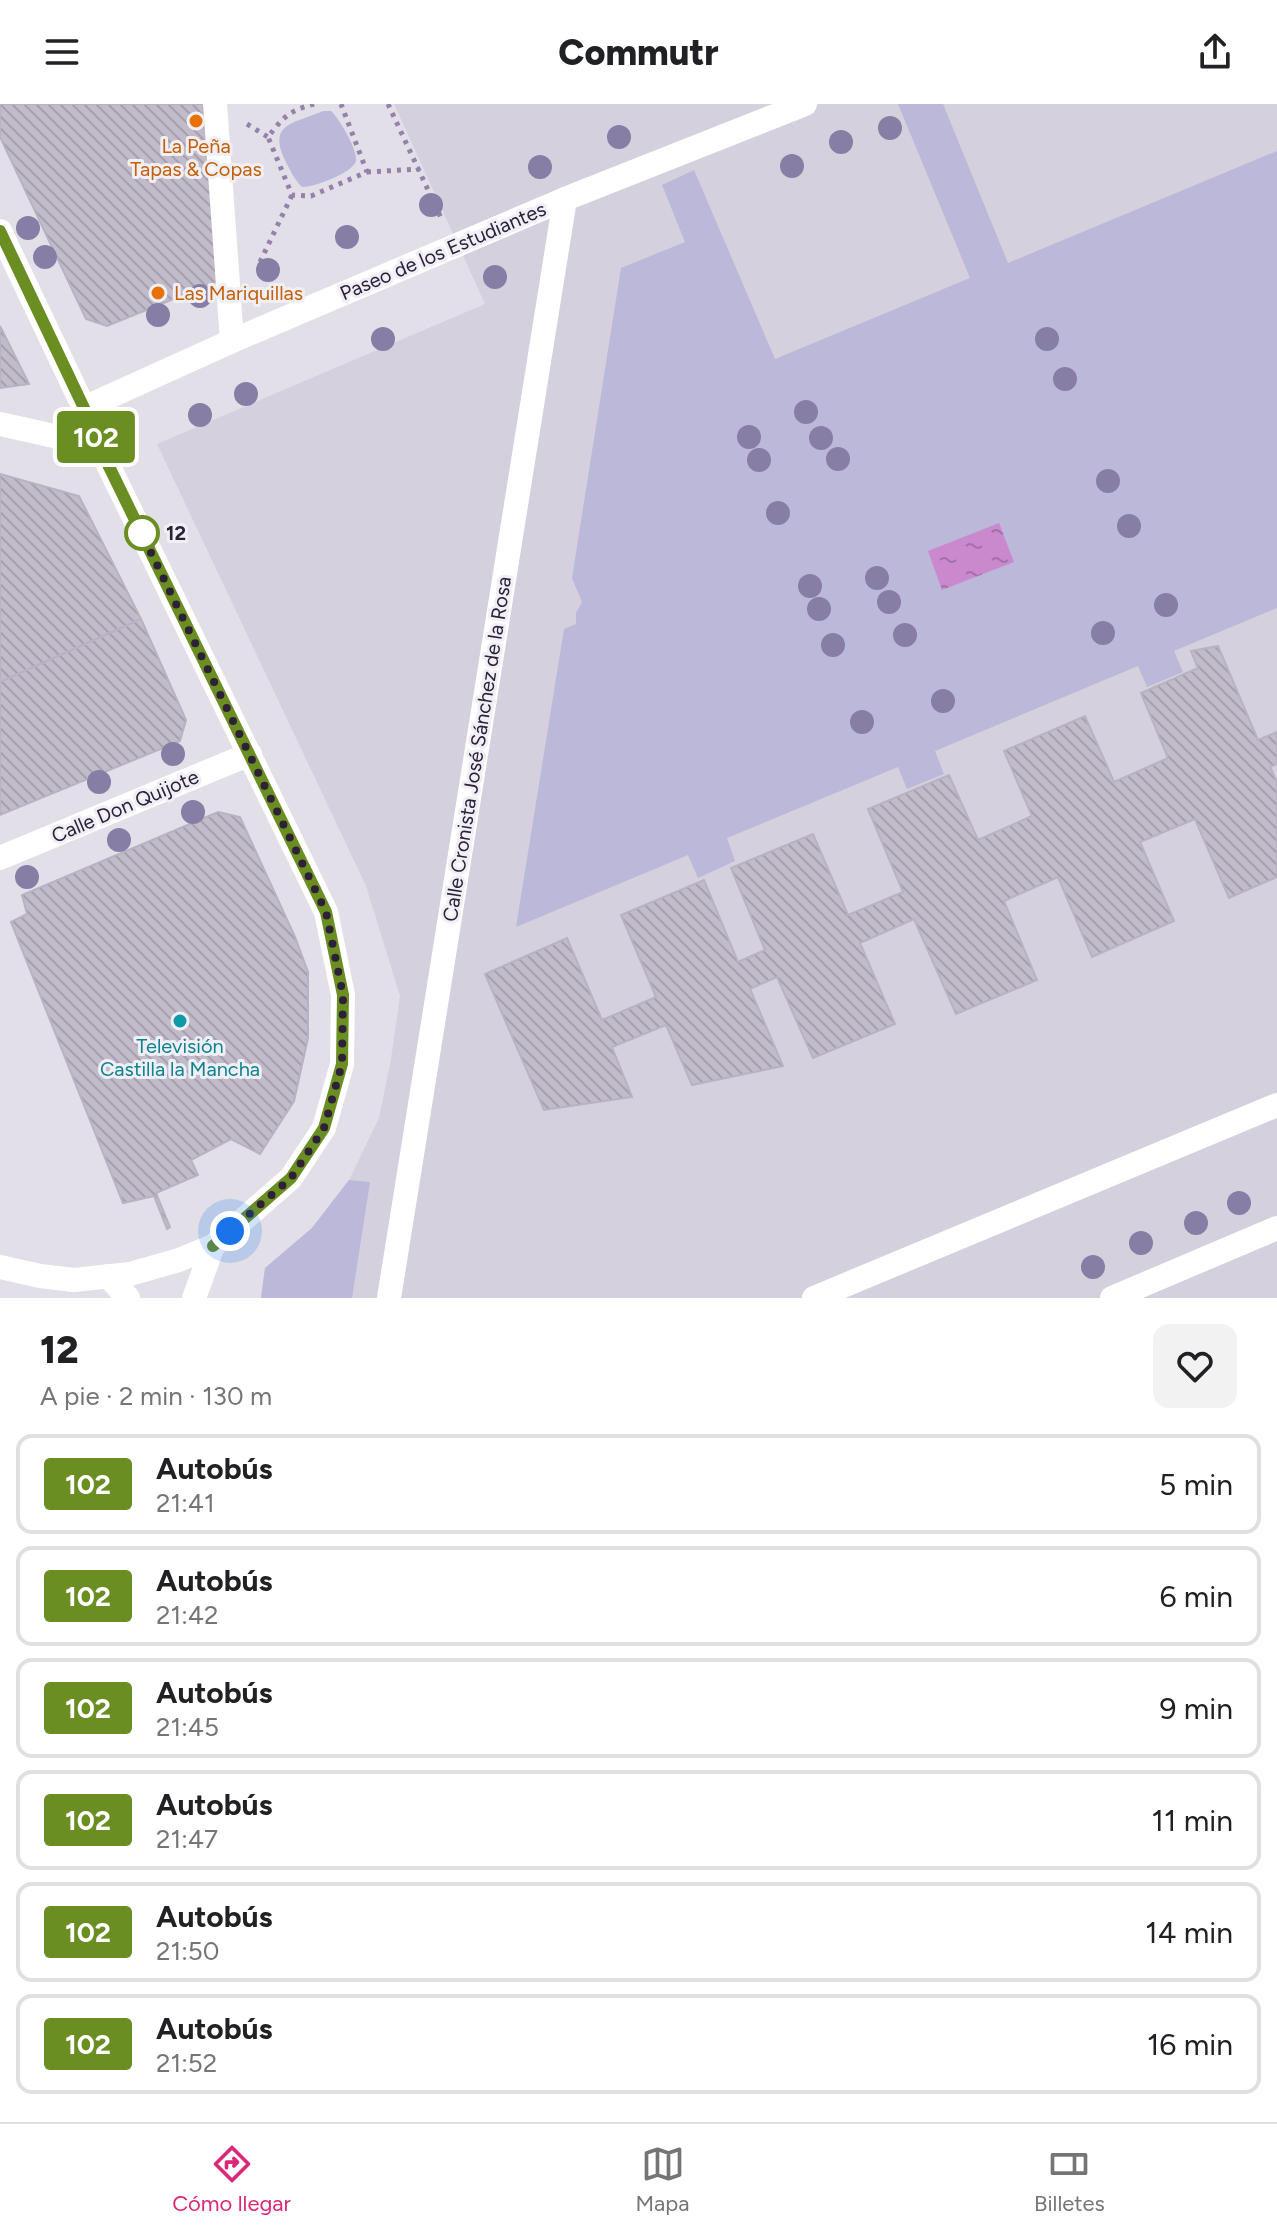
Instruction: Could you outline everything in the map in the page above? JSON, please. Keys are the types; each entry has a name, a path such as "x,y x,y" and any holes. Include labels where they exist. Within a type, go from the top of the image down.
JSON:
{"street":[{"path":"215,104 232,341"},
{"name":"Paseo de los Estudiantes","path":"84,408 232,341 565,199 805,104"},
{"name":"Calle Cronista José Sánchez de la Rosa","path":"389,1298 565,199"},
{"path":"0,231 99,446 326,912 343,995 342,1064 324,1128 291,1178 213,1246 130,1274 74,1280 0,1267"},
{"path":"0,424 99,446"},
{"name":"Calle Don Quijote","path":"0,858 250,754"},
{"path":"814,1298 1277,1105"},
{"path":"1112,1298 1277,1228"},
{"path":"194,1298 213,1246"},
{"path":"108,1276 128,1298"}],"path":[{"path":"228,292 259,280 258,265 292,195 268,137 292,107 314,104"},
{"path":"341,104 367,172"},
{"path":"388,104 438,206 450,248"},
{"path":"292,195 311,196 367,172 420,169"}],"shaded area":[{"path":"394,104 1277,104 1277,1298 261,1298 265,1268 312,1228 349,1180 379,1118 400,996 366,886 157,444 485,304"},
{"path":"898,104 943,104 1008,263 1277,151 1277,608 1174,651 1183,672 1147,687 1138,666 935,751 944,774 907,789 898,767 727,838 735,861 698,878 688,855 516,927 564,629 576,624 576,613 582,602 572,578 621,268 685,242 662,185 694,170 775,359 970,278"},
{"path":"323,111 331,111 339,120 351,142 356,161 341,174 302,187 285,160 280,139 286,126"},
{"path":"349,1180 370,1182 352,1298 261,1298 265,1268 312,1228"}],"water":[{"path":"999,523 1014,562 942,590 928,551"}],"building":[{"path":"0,104 203,104 218,281 107,326 86,319 0,137"},
{"path":"0,326 29,384 0,388"},
{"path":"0,474 79,496 141,619 0,682"},
{"path":"141,619 186,720 180,741 0,815 0,682"},
{"path":"1218,646 1258,740 1277,732 1277,764 1270,767 1277,782 1277,877 1229,898 1195,819 1140,842 1174,921 1092,957 1058,877 1004,901 1037,980 956,1014 914,919 860,943 895,1024 813,1058 777,977 750,989 783,1066 692,1085 666,1025 612,1047 632,1097 544,1110 485,974 567,938 602,1020 656,997 621,915 704,880 738,962 765,950 731,868 813,834 848,915 903,892 868,809 949,775 978,840 1032,816 1004,751 1085,716 1114,782 1168,758 1141,693 1198,668 1191,651"},
{"name":"Televisión Castilla la Mancha","path":"218,812 240,817 295,937 308,972 308,1038 294,1101 260,1154 231,1139 191,1160 198,1175 156,1193 170,1227 167,1229 154,1196 123,1203 11,922 27,914 22,895"}],"bus line":[{"name":"102","path":"0,231 99,446 326,912 343,995 342,1064 324,1128 291,1178 213,1246"}],"place":[{"name":"La Peña Tapas & Copas","path":"196,121"},
{"name":"Las Mariquillas","path":"158,293"},
{"name":"12","path":"142,533"},
{"name":"Televisión Castilla la Mancha","path":"180,1021"}],"route":[{"path":"142,533 140,530 326,912 343,995 342,1064 324,1128 291,1178 230,1231"}]}
